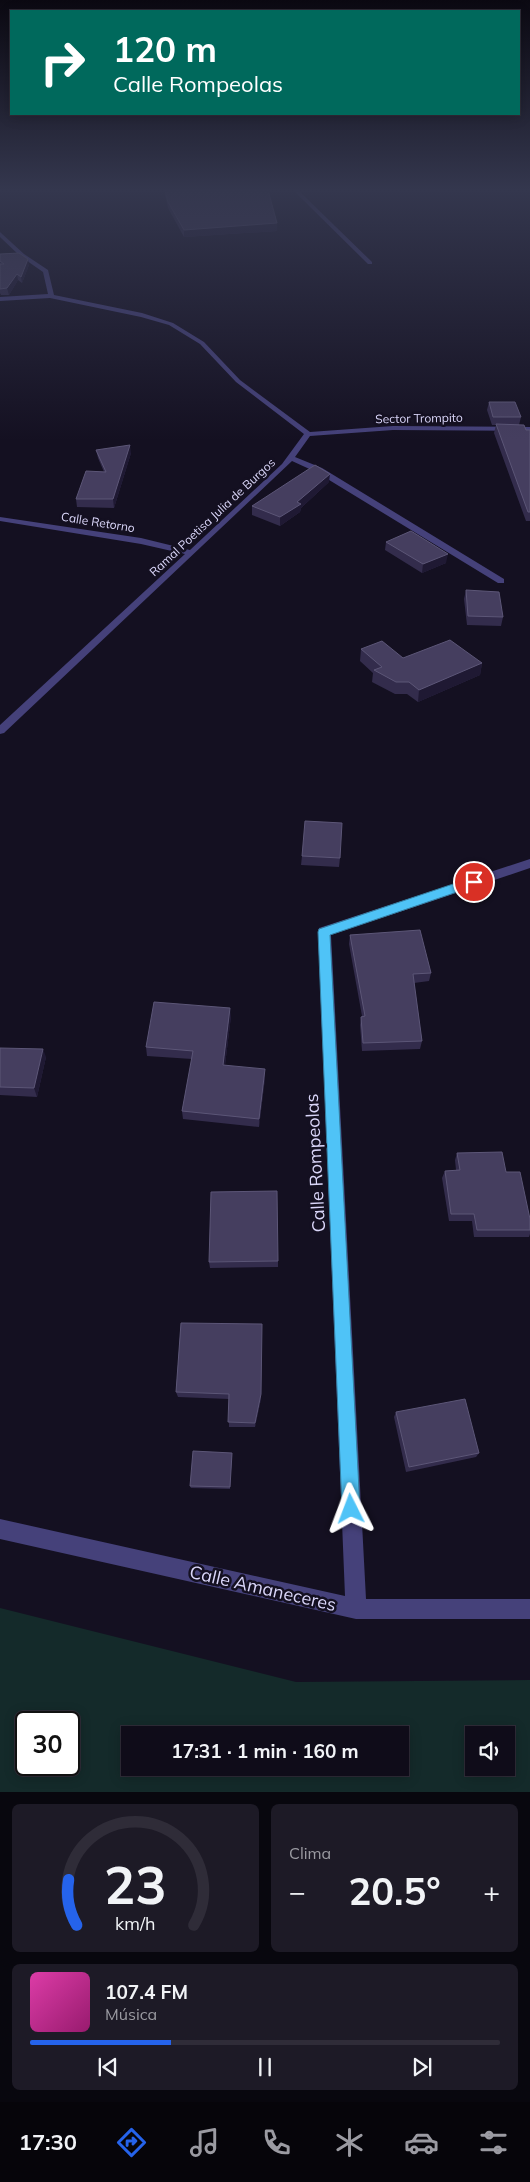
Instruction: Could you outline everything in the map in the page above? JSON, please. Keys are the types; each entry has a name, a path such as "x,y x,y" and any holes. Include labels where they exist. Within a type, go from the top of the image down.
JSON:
{"street":[{"path":"47,274 51,296"},
{"path":"0,299 51,296 62,300 142,315 171,324 202,343 238,382 308,434"},
{"name":"Sector Trompito","path":"308,434 393,428 530,429"},
{"name":"Ramal Poetisa Julia de Burgos","path":"0,731 285,466 308,434"},
{"path":"291,458 319,470 501,581"},
{"name":"Calle Retorno","path":"0,519 141,541 192,553"},
{"name":"Calle Rompeolas","path":"356,1609 324,932 530,863"},
{"name":"Calle Amaneceres","path":"0,1529 356,1609 530,1609"}],"green space":[{"path":"0,1608 296,1682 530,1680 530,1792 0,1792"}],"building":[{"path":"0,274 22,274 21,277 17,274 7,288 0,289"},
{"path":"489,402 515,402 521,417 493,417"},
{"path":"496,424 524,425 526,430 530,430 530,512 528,512"},
{"path":"130,445 113,499 76,499 86,471 106,472 96,450"},
{"path":"315,465 330,474 297,502 301,504 280,517 252,506"},
{"path":"411,531 448,554 423,564 386,542"},
{"path":"466,590 499,592 503,617 468,616"},
{"path":"450,640 482,663 419,690 409,682 396,682 374,670 382,667 361,649 382,641 403,658"},
{"path":"305,821 342,823 340,858 302,856"},
{"path":"420,930 431,973 413,974 422,1041 363,1043 361,1017 365,1016 350,935"},
{"path":"154,1002 230,1008 223,1065 265,1069 259,1119 182,1111 193,1051 146,1047"},
{"path":"0,1048 43,1049 34,1088 0,1087"},
{"path":"502,1152 506,1172 520,1172 530,1219 530,1230 477,1230 474,1214 451,1214 445,1171 460,1170 457,1153"},
{"path":"277,1191 278,1261 209,1262 211,1192"},
{"path":"181,1323 262,1324 261,1394 255,1423 228,1422 229,1394 176,1392"},
{"path":"465,1399 479,1453 409,1467 396,1412"},
{"path":"193,1451 232,1453 230,1487 190,1486"}],"route":[{"path":"351,1509 324,932 474,882"}]}
